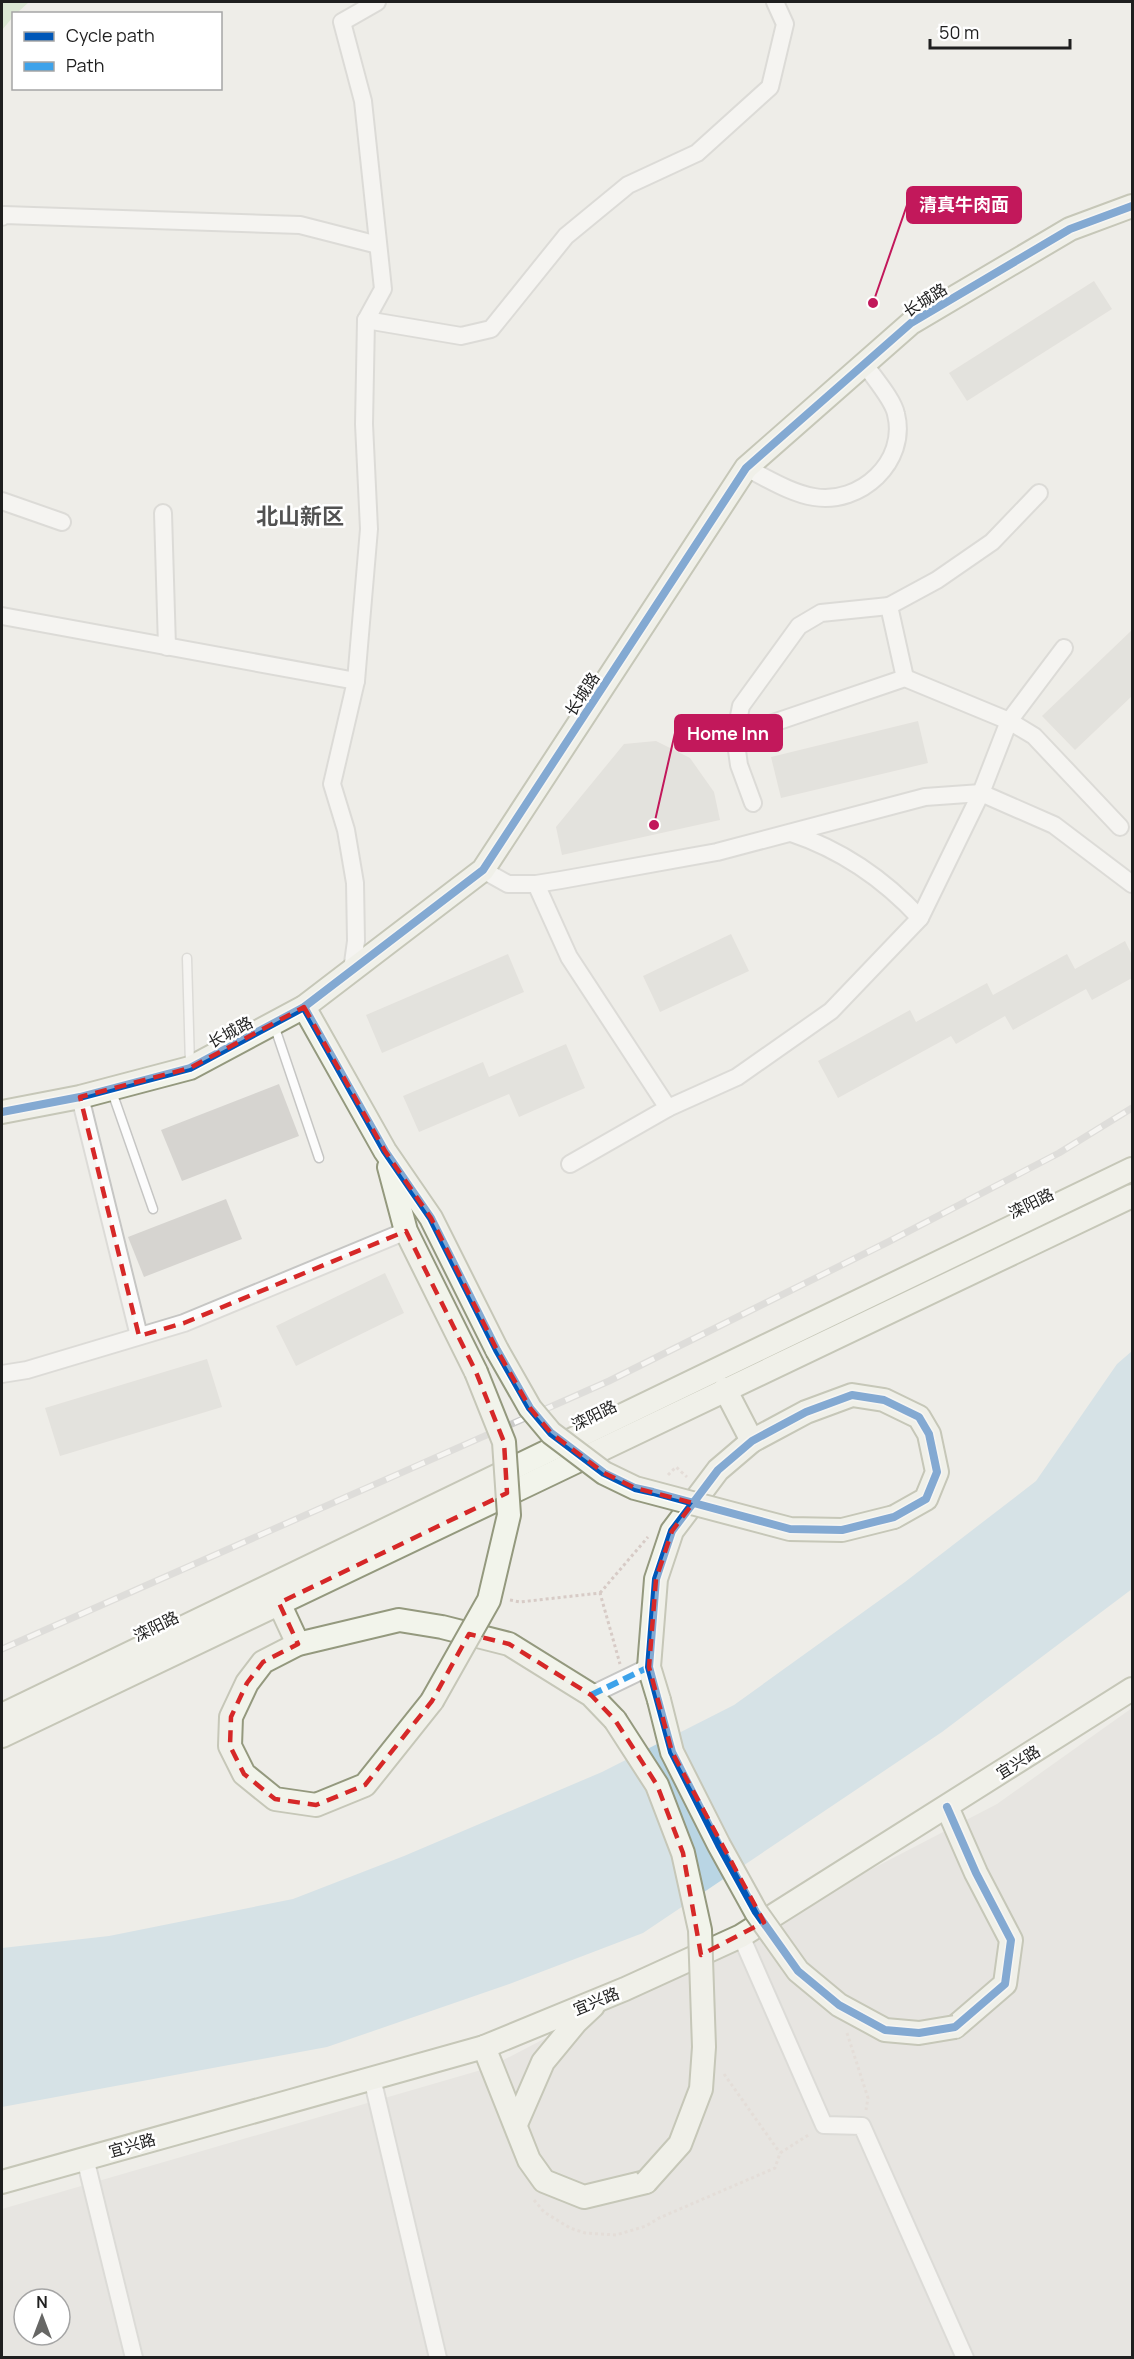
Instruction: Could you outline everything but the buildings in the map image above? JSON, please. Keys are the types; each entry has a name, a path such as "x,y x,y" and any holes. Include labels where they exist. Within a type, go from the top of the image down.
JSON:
{"street":[{"path":"352,970 356,941 355,883 346,830 332,784 356,681 369,529 364,424 366,320 383,288 363,100 342,22 377,2"},
{"path":"366,320 461,336 491,329 566,236 628,185 697,153 770,87 785,24 775,2"},
{"name":"长城路","path":"2,1112 80,1097 190,1068 304,1007 483,870 746,468 911,323 1070,230 1132,206"},
{"path":"2,217 4,215 300,225 378,245"},
{"path":"746,468 802,494 814,497 839,497 852,494 882,472 894,449 898,424 896,411 864,363"},
{"path":"753,803 739,765 735,736 741,706 799,626 821,613 889,606 937,580 992,542 1039,493"},
{"path":"2,501 62,522"},
{"path":"163,513 167,646"},
{"path":"889,606 905,678"},
{"path":"2,616 356,681"},
{"path":"570,1164 668,1108 737,1077 831,1011 920,918 981,793 1009,721 1064,648"},
{"path":"735,736 905,678 1009,721 1034,736 1120,827"},
{"path":"483,870 508,884 536,884 717,852 925,797 981,793 1054,825 1132,884"},
{"path":"791,833 831,848 868,870 886,884 920,918"},
{"path":"536,884 569,957 668,1108"},
{"path":"304,1007 385,1151 431,1218 496,1350 530,1408 551,1433 604,1473 635,1488 790,1529 842,1530 894,1517 926,1499 937,1472 929,1434 919,1417 884,1400 852,1395 806,1412 752,1441 718,1470 672,1531 656,1579 649,1667 672,1752 756,1912 798,1971 839,2005 885,2030 919,2033 955,2027 1005,1984 1011,1940 976,1873 947,1807"},
{"path":"80,1097 140,1336"},
{"path":"385,1151 406,1231 476,1372 504,1442 509,1515 489,1600 432,1701 365,1785 316,1805 275,1798 244,1774 230,1746 231,1717 247,1683 263,1662 298,1644 399,1620 410,1622 509,1644 591,1695 615,1720 657,1785 683,1853 700,1930 704,2047 701,2089 680,2144 646,2182 584,2197 544,2181 529,2160 484,2047"},
{"name":"滦阳路","path":"2,1715 1132,1169"},
{"name":"滦阳路","path":"2,1736 1132,1196"},
{"path":"2,1374 27,1370 184,1323 406,1231"},
{"path":"725,1389 752,1441"},
{"path":"279,1603 298,1644"},
{"path":"591,1695 649,1667"},
{"name":"宜兴路","path":"2,2181 484,2047 600,1999 741,1936 1132,1689"},
{"path":"741,1936 824,2125 862,2126 965,2358"},
{"path":"516,2124 543,2062 576,2022 600,1999"},
{"path":"372,2078 438,2358"},
{"path":"85,2158 134,2358"}],"lane":[{"path":"187,958 190,1068"},
{"path":"274,1024 319,1158"},
{"path":"110,1089 153,1209"}],"path":[{"path":"520,1602 600,1593 625,1680"},
{"path":"839,2005 868,2098"},
{"path":"704,2047 780,2153 824,2125"}],"highlighted area":[{"path":"304,1007 385,1151 431,1218 497,1350 530,1408 551,1433 604,1473 635,1488 693,1503 672,1531 656,1579 649,1667 672,1752 764,1922 701,1955 683,1853 657,1785 615,1720 591,1695 509,1644 469,1634 432,1701 365,1785 316,1805 275,1799 244,1774 230,1746 231,1717 247,1683 263,1662 298,1644 279,1603 507,1493 504,1442 476,1372 406,1231 184,1323 139,1336 80,1097 190,1068"}],"shaded area":[{"path":"1132,1708 1132,2357 2,2358 2,2209 488,2068 997,1804"}],"green space":[{"path":"2,2 29,2 18,12 12,12 12,18 2,30"}],"water":[{"path":"1132,1351 1132,1589 942,1732 643,1933 512,1983 327,2047 2,2107 2,1948 109,1936 293,1899 404,1856 602,1772 734,1705 905,1582 1036,1481 1117,1364"}],"railway":[{"path":"2,1649 609,1381 888,1242 1059,1153 1132,1108"}],"marked path":[{"path":"591,1695 649,1667"}],"cycle path":[{"path":"2,1112 80,1097 190,1068 304,1007 483,870 746,468 911,323 1070,229 1132,206"},
{"path":"304,1007 385,1151 431,1218 497,1350 530,1408 551,1433 604,1473 635,1488 653,1492 790,1529 842,1530 894,1517 926,1499 937,1472 929,1434 919,1417 884,1400 852,1395 806,1412 752,1441 718,1470 672,1531 656,1579 649,1667 672,1752 756,1912 798,1971 839,2005 885,2030 919,2033 955,2027 1005,1984 1011,1940 976,1873 947,1807"}],"place":[{"name":"清真牛肉面","path":"873,303"},
{"name":"Home Inn","path":"654,825"}],"district":[{"name":"北山新区","path":"300,516"}]}
